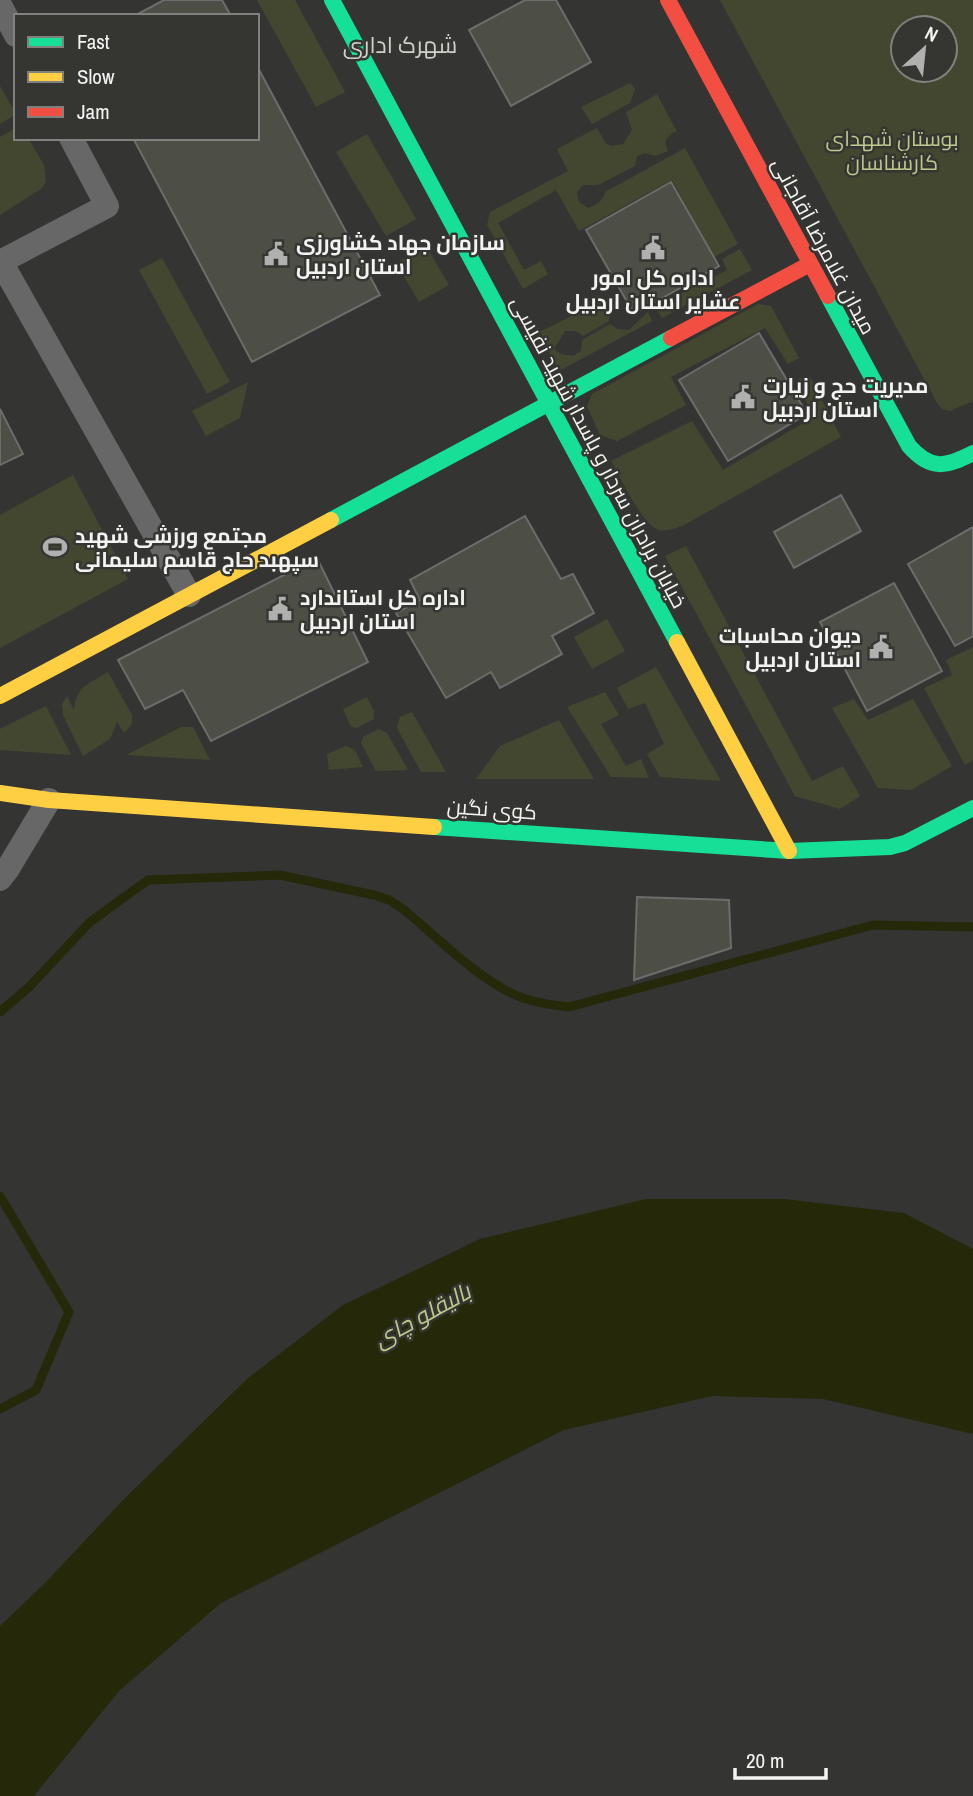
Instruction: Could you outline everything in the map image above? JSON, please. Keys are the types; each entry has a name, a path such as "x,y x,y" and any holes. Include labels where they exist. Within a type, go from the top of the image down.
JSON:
{"street":[{"name":"خیابان برادران سردار و پاسدار شهید نفیسی","path":"332,0 789,851"},
{"name":"میدان غلامرضا آقاجانی","path":"668,0 915,455 925,462 947,465 973,453"},
{"path":"0,5 14,31"},
{"path":"72,140 107,206 1,262 189,595"},
{"path":"0,696 810,264"},
{"name":"کوی نگین","path":"0,793 49,800 789,851 890,847 905,843 973,808"},
{"path":"0,879 49,800"}],"green space":[{"path":"257,0 295,0 345,92 316,107"},
{"name":"بوستان شهدای کارشناسان","path":"720,0 973,0 973,401 950,411 942,409"},
{"path":"630,83 635,89 630,103 592,124 581,107"},
{"path":"0,86 14,115 0,124"},
{"path":"657,94 677,132 672,133 665,141 668,151 655,156 646,153 637,156 635,166 598,185 583,185 577,193 579,202 588,208 594,206 605,192 685,148 738,244 714,257 672,180 579,231 556,190 498,223 524,270 541,261 548,274 523,289 487,225 490,212 568,171 557,149 597,128 606,144 623,144 632,130 626,112"},
{"path":"14,129 14,140 29,140 44,165 46,182 41,189 0,215 0,137"},
{"path":"367,134 416,219 386,236 336,152"},
{"path":"426,246 449,285 419,302 396,263"},
{"path":"740,249 752,270 662,318 655,307 727,270 722,259"},
{"path":"162,258 230,382 207,394 139,270"},
{"path":"617,294 622,302 612,309 609,321 583,336 576,331 565,331 554,349 561,354 573,356 581,351 582,340 610,324 617,329 629,330 648,312 652,321 559,371 539,332"},
{"path":"758,304 771,306 799,358 788,364 765,328 671,377 686,405 617,441 600,435 587,406 592,394"},
{"path":"809,375 841,437 684,525 660,530 644,518 611,461 692,421 723,470 814,417 796,381"},
{"path":"248,382 240,418 206,436 192,411"},
{"name":"مجتمع ورزشی شهید سپهبد حاج قاسم سلیمانی","path":"73,475 128,579 0,648 0,515"},
{"path":"686,546 812,781 843,766 860,796 840,809 795,796 665,556"},
{"path":"607,619 625,651 592,669 574,637"},
{"path":"973,647 973,760 965,765 924,688 952,675 946,660"},
{"path":"656,667 721,781 660,777 647,754 664,744 645,703 628,709 617,688"},
{"path":"108,672 132,715 132,724 124,733 117,722 110,739 83,756 63,715 62,704 67,696 74,710 81,691"},
{"path":"605,692 619,715 601,724 626,766 641,759 649,778 611,777 567,707"},
{"path":"367,697 374,711 374,719 357,728 351,727 343,709"},
{"path":"854,699 868,720 913,699 952,766 911,790 878,788 832,708"},
{"path":"46,706 71,755 0,750 0,729"},
{"path":"412,712 446,772 421,772 397,728 400,717"},
{"path":"559,720 594,779 476,779 500,746"},
{"path":"181,727 193,727 210,760 126,755"},
{"path":"379,729 387,733 408,770 376,771 361,743 363,737"},
{"path":"346,746 355,750 363,767 329,770 327,754"}],"water":[{"name":"بالیقلو چای","path":"646,1199 784,1199 904,1213 973,1249 973,1434 823,1399 712,1396 564,1430 221,1603 119,1691 34,1796 0,1796 0,1626 46,1582 125,1498 247,1379 343,1305 480,1239"}],"building":[{"path":"164,0 222,0 230,14 138,14"},
{"path":"525,0 556,0 591,62 511,106 469,30"},
{"name":"سازمان جهاد کشاورزی استان اردبیل","path":"259,70 380,295 252,362 134,140 259,140"},
{"name":"اداره کل امور عشایر استان اردبیل","path":"671,182 719,266 634,314 586,230"},
{"name":"مدیریت حج و زیارت استان اردبیل","path":"759,333 807,414 728,461 679,380"},
{"path":"0,409 23,454 0,465"},
{"path":"841,495 861,531 794,568 774,532"},
{"path":"525,516 561,579 573,574 594,613 552,636 562,654 500,688 491,672 446,698 396,613 420,600 410,580"},
{"path":"973,527 973,636 955,646 908,564"},
{"name":"اداره کل استاندارد استان اردبیل","path":"317,558 368,662 211,741 183,690 145,709 118,660"},
{"name":"دیوان محاسبات استان اردبیل","path":"894,583 942,671 867,711 820,622"},
{"path":"637,897 729,900 731,948 634,980"}],"waterway":[{"path":"0,1012 29,987 90,922 148,880 280,875 374,895 403,909 497,985 525,999 569,1007 873,925 973,927"},
{"path":"0,1196 69,1312 36,1390 0,1409"}],"traffic: fast":[{"path":"332,0 677,642"},
{"path":"828,296 909,446 924,460 939,464 947,464 973,453"},
{"path":"331,520 671,338"},
{"path":"434,827 789,851 890,847 905,843 973,808"}],"traffic: slow":[{"path":"0,696 331,520"},
{"path":"677,642 789,851"},
{"path":"0,793 49,800 434,827"}],"traffic: jam":[{"path":"668,0 828,296"},
{"path":"671,338 810,264"}],"place":[{"name":"اداره کل امور عشایر استان اردبیل","path":"653,248"},
{"name":"سازمان جهاد کشاورزی استان اردبیل","path":"276,254"},
{"name":"مدیریت حج و زیارت استان اردبیل","path":"743,397"},
{"name":"مجتمع ورزشی شهید سپهبد حاج قاسم سلیمانی","path":"55,547"},
{"name":"اداره کل استاندارد استان اردبیل","path":"280,609"},
{"name":"دیوان محاسبات استان اردبیل","path":"881,647"}],"district":[{"name":"شهرک اداری","path":"400,44"}]}
